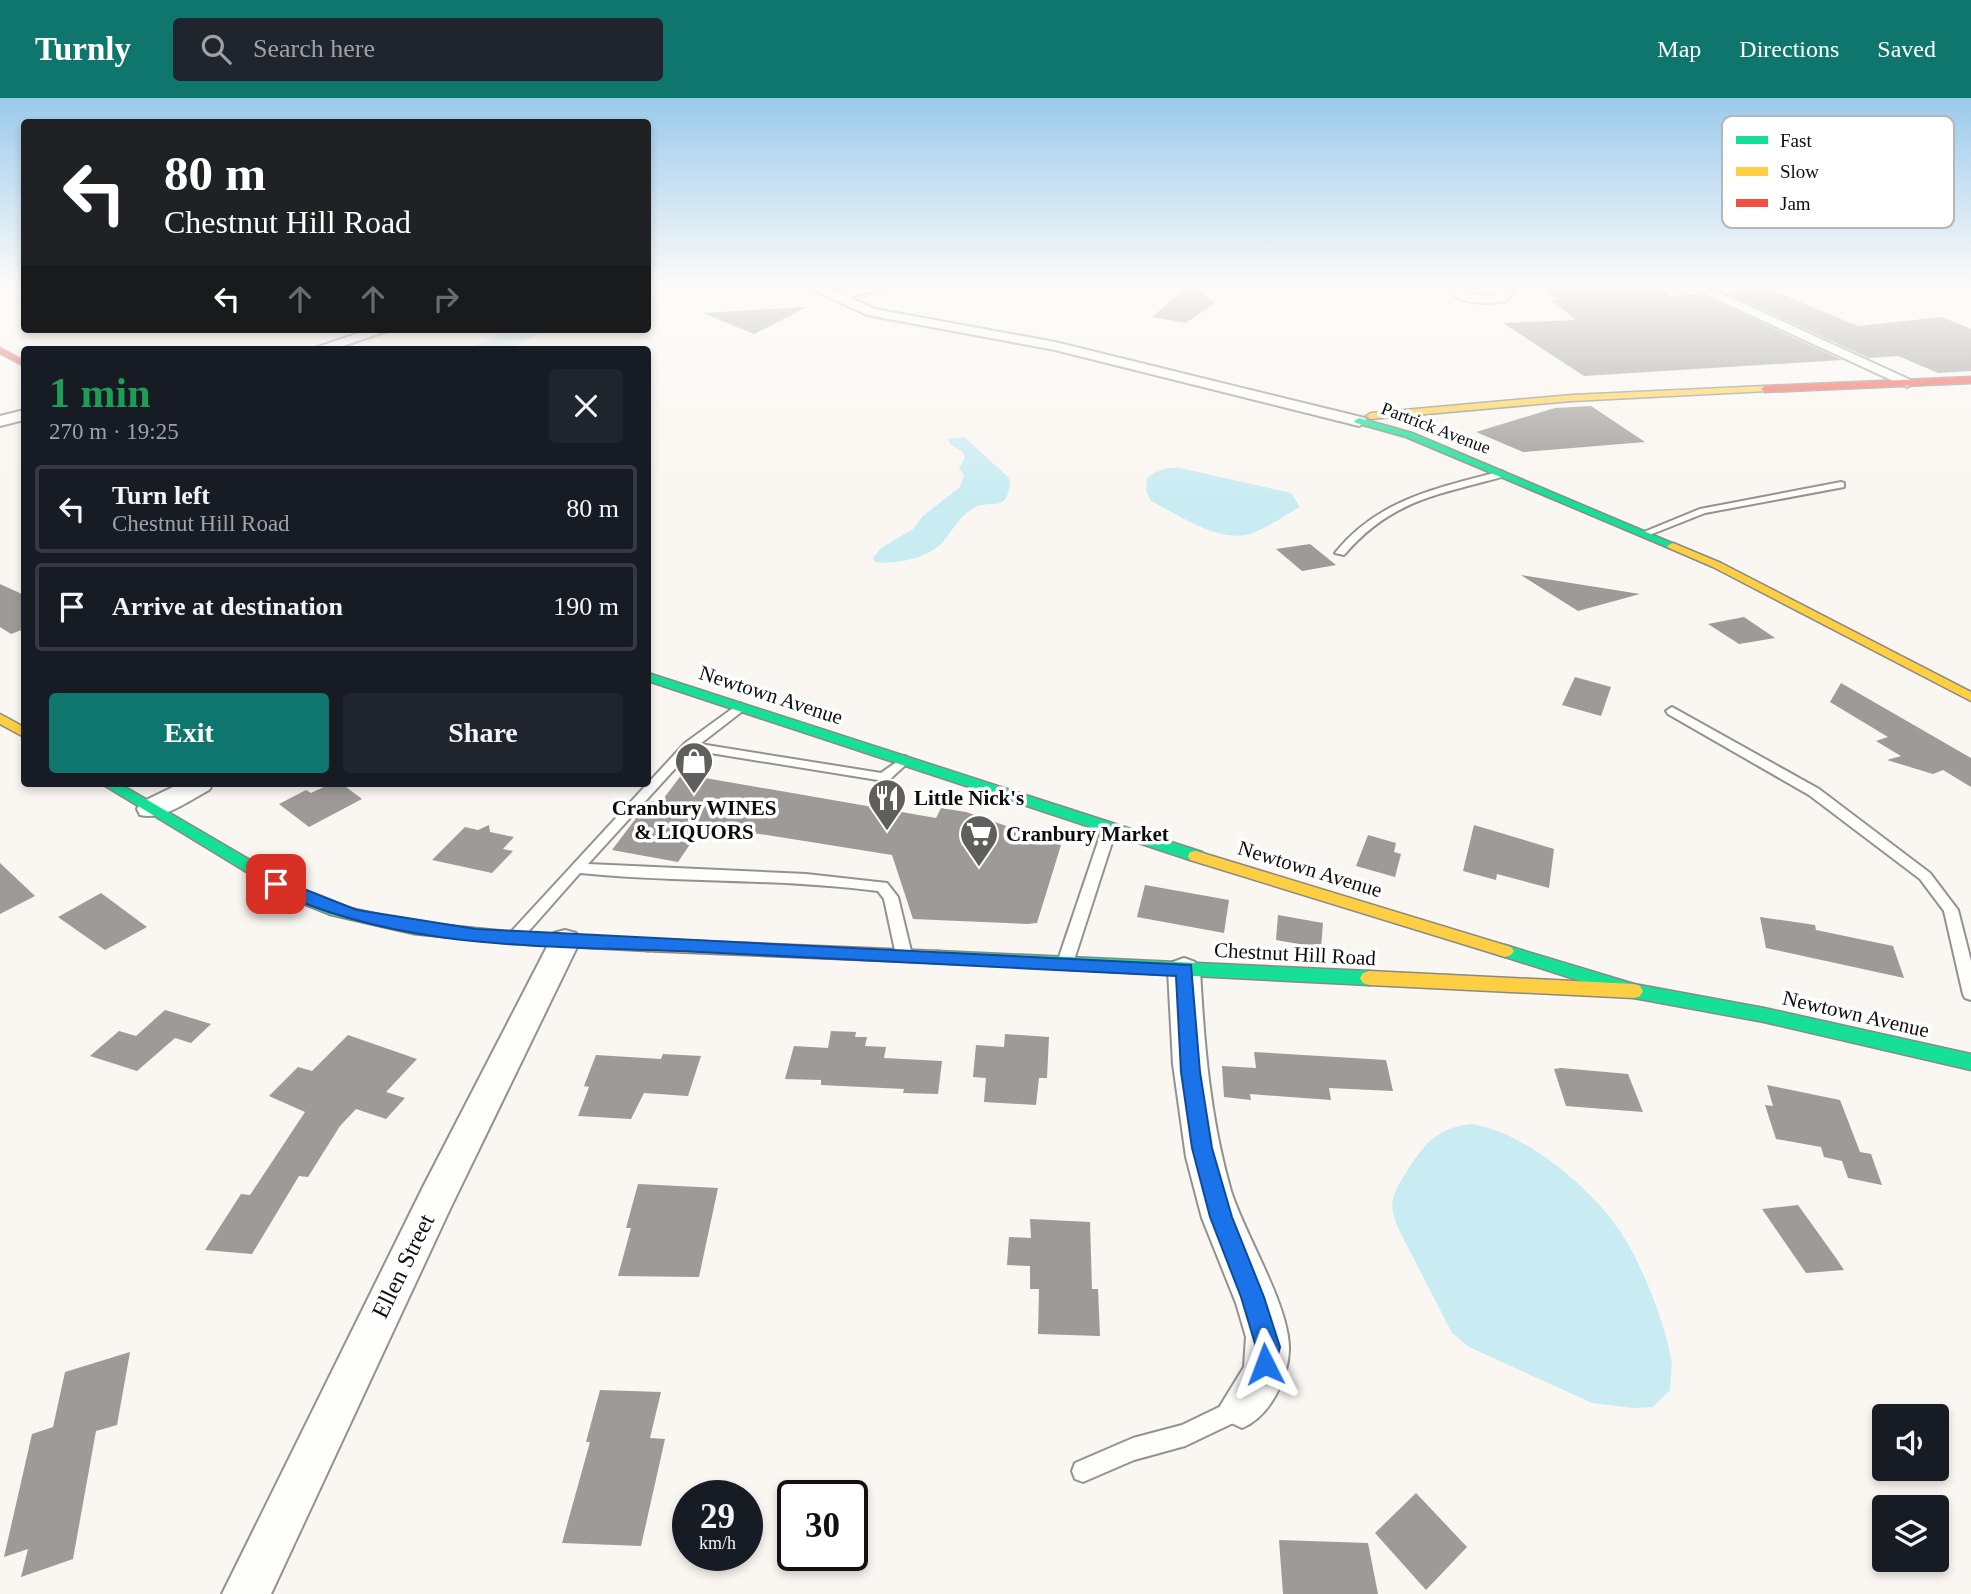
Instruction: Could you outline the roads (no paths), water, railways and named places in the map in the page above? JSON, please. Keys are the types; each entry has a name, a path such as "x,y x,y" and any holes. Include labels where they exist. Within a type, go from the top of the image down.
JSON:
{"street":[{"name":"Partrick Avenue","path":"1095,356 1409,435 1717,565 1971,697"},
{"path":"1847,356 1907,383"},
{"path":"1359,421 1373,415 1572,398 1971,380"},
{"path":"1409,435 1427,410"},
{"path":"0,421 21,416"},
{"name":"Newtown Avenue","path":"651,678 1110,827 1634,991 1765,1015 1971,1062"},
{"path":"0,718 21,731"},
{"name":"Chestnut Hill Road","path":"114,787 276,884 337,911 414,928 565,941 1634,991"},
{"path":"150,809 194,787"},
{"name":"Ellen Street","path":"246,1594 430,1211 565,941"},
{"path":"1184,970 1190,1072 1202,1148 1221,1217 1253,1297 1268,1347 1261,1382 1242,1406"}],"lane":[{"path":"1340,553 1358,529 1376,516 1407,501 1502,474"},
{"path":"1644,534 1703,512 1841,485"},
{"path":"651,784 689,746 740,707"},
{"path":"1672,711 1814,792 1926,876 1951,910 1971,994"},
{"path":"689,746 884,777 905,760"},
{"path":"514,938 648,787"},
{"path":"1065,963 1110,827"},
{"path":"576,868 638,875 774,877 882,887 891,897 904,955"},
{"path":"1083,1471 1133,1449 1185,1435 1242,1406"}],"water":[{"path":"964,437 1007,476 1010,481 1006,498 997,504 979,506 967,512 943,542 929,552 902,561 875,562 873,558 881,548 913,529 923,516 960,487 964,475 959,468 965,458 963,452 951,445 948,439"},
{"path":"1180,468 1291,493 1300,507 1250,534 1225,535 1212,531 1151,501 1146,491 1147,478 1163,470"},
{"path":"1471,1124 1514,1138 1558,1167 1597,1203 1625,1239 1664,1328 1671,1358 1670,1390 1653,1407 1633,1408 1592,1403 1469,1347 1452,1333 1398,1228 1392,1204 1398,1186 1426,1145 1449,1129"}],"place":[{"name":"Cranbury WINES & LIQUORS","path":"694,795"},
{"name":"Little Nick's","path":"887,832"},
{"name":"Cranbury Market","path":"979,868"}]}
